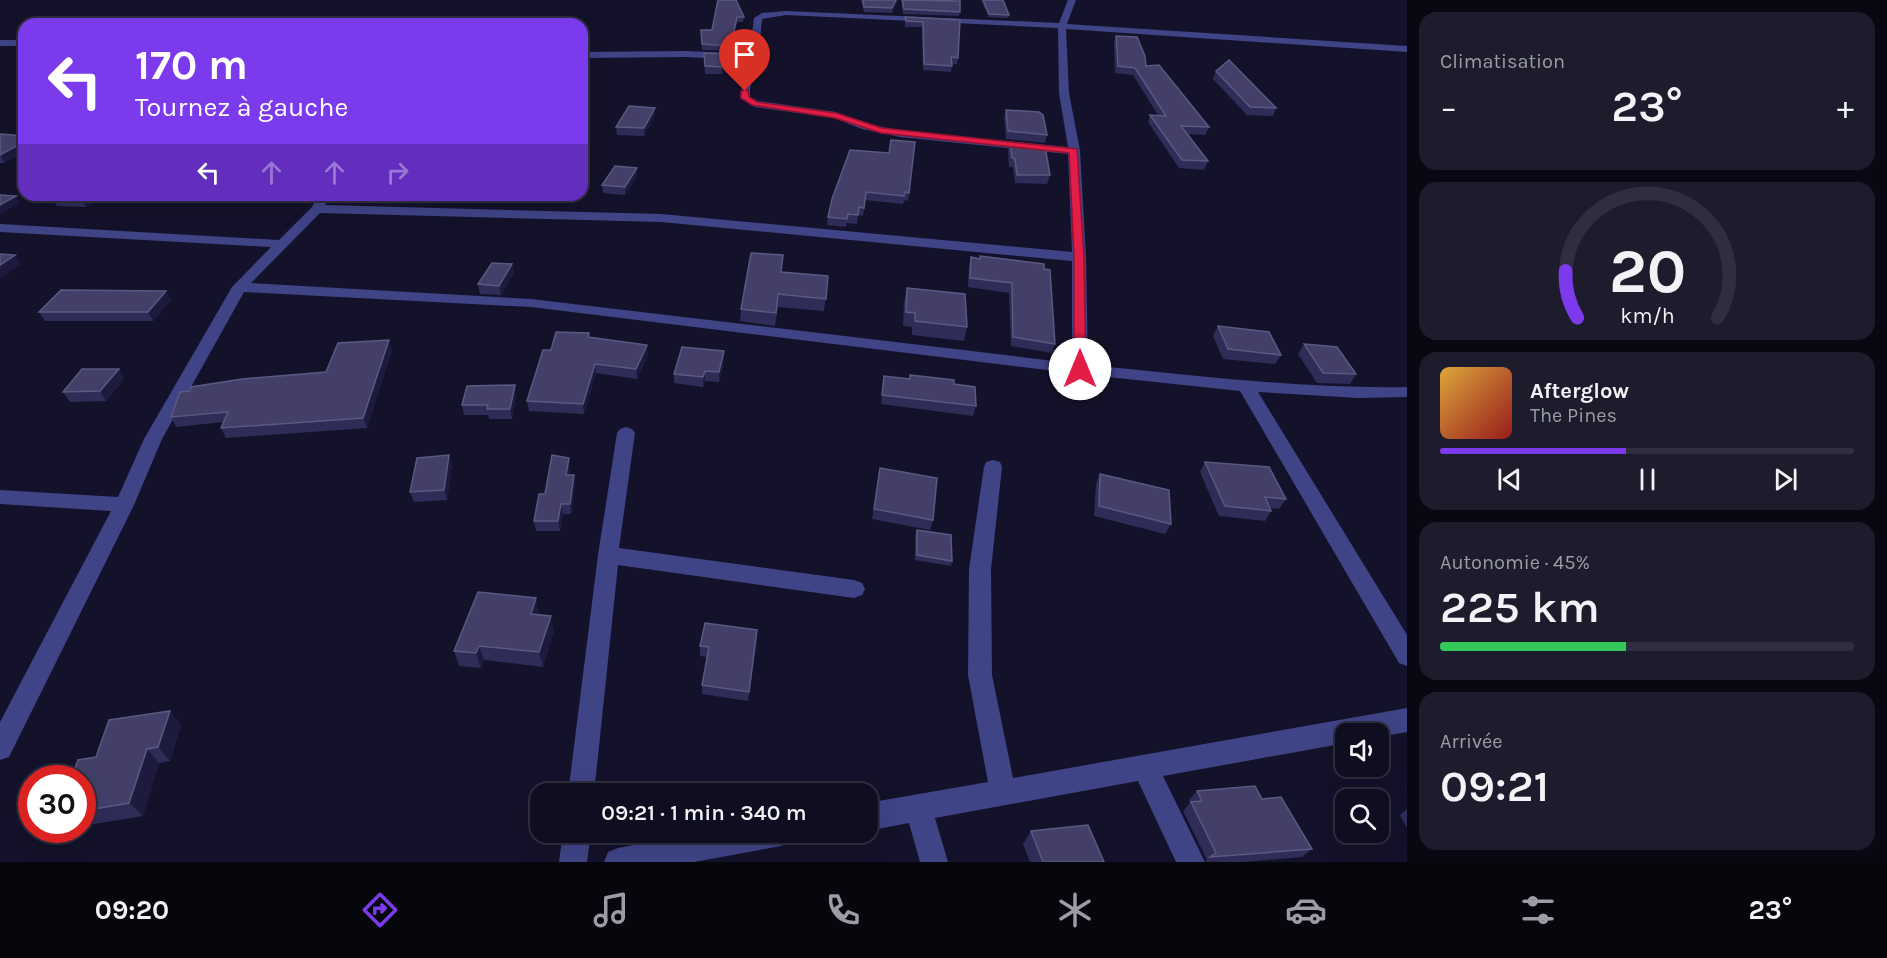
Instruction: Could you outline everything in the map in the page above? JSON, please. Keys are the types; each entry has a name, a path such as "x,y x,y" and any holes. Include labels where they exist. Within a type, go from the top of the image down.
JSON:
{"street":[{"path":"1072,0 1062,26 1064,93 1074,151 1079,256 1080,369"},
{"path":"1074,151 900,134 866,127 836,116 754,104 745,98 750,57 756,44 758,18 773,14 1062,26 1407,49"},
{"path":"0,43 18,43"},
{"path":"588,55 676,54 750,57"},
{"path":"0,748 124,505 153,439 239,286 283,244 321,202 662,218 1079,256"},
{"path":"0,228 283,244"},
{"path":"239,286 531,303 1080,369 1246,386 1358,393 1407,392"},
{"path":"1246,386 1407,656"},
{"path":"582,783 608,555 626,433"},
{"path":"993,467 980,569 980,675 1003,793"},
{"path":"0,497 124,505"},
{"path":"608,555 854,589"},
{"path":"878,815 1407,720"},
{"path":"1145,767 1191,862"},
{"path":"919,808 934,862"},
{"path":"573,862 576,843"},
{"path":"618,862 721,843"}],"building":[{"path":"718,0 736,0 744,17 737,17 731,46 702,44 701,30 712,30"},
{"path":"863,0 896,0 892,8 864,7"},
{"path":"902,0 960,1 960,12 904,9"},
{"path":"983,0 1003,0 1009,15 989,14"},
{"path":"905,17 960,20 958,58 951,57 952,66 924,64 923,22 906,21"},
{"path":"1116,36 1137,37 1145,56 1146,66 1159,65 1209,127 1181,126 1208,161 1182,160 1150,115 1166,116 1135,68 1118,66"},
{"path":"704,53 727,54 722,67 705,66"},
{"path":"1229,60 1276,108 1250,107 1216,71"},
{"path":"629,106 655,108 644,128 616,127"},
{"path":"1006,110 1039,112 1043,115 1047,135 1008,131"},
{"path":"0,134 18,136 18,145 0,155"},
{"path":"891,140 915,142 909,193 905,192 904,196 866,192 864,208 859,207 858,215 848,214 847,219 828,217 832,199 850,150 889,153"},
{"path":"1010,142 1045,146 1050,175 1017,175"},
{"path":"615,166 637,168 625,187 602,185"},
{"path":"0,195 16,196 0,205"},
{"path":"751,253 783,255 781,272 828,276 826,299 778,294 776,313 741,309"},
{"path":"0,254 15,255 0,265"},
{"path":"980,256 1044,264 1044,269 1050,270 1055,344 1013,337 1012,283 970,278 971,257 980,259"},
{"path":"492,263 512,264 499,286 478,284"},
{"path":"907,288 965,294 967,327 915,321 915,313 906,312"},
{"path":"61,290 166,291 148,312 39,312"},
{"path":"1218,326 1269,332 1281,355 1228,349"},
{"path":"556,332 589,333 588,337 647,345 636,369 595,364 583,404 527,401 543,350 551,350"},
{"path":"389,340 363,418 221,428 228,412 171,417 180,392 190,391 191,387 242,379 326,372 338,343"},
{"path":"1304,344 1337,347 1356,374 1323,373"},
{"path":"682,347 724,351 719,372 705,371 703,377 674,374"},
{"path":"82,369 119,369 100,391 63,392"},
{"path":"910,375 954,380 954,384 975,387 976,406 882,395 884,376 910,379"},
{"path":"515,385 510,409 487,409 488,405 462,405 467,386"},
{"path":"449,455 444,490 410,492 417,458"},
{"path":"552,455 569,458 566,475 574,475 570,504 561,504 558,521 534,521 539,494 545,494"},
{"path":"1205,462 1269,467 1286,499 1265,497 1271,511 1225,506"},
{"path":"880,468 937,478 933,520 874,509"},
{"path":"1100,474 1169,490 1171,524 1099,506"},
{"path":"917,530 951,535 952,561 917,555"},
{"path":"478,592 536,598 531,614 551,616 539,652 479,646 476,653 454,651"},
{"path":"705,623 757,630 749,692 702,685 709,647 700,646"},
{"path":"170,711 158,747 147,749 129,803 96,809 96,765 76,765 78,760 96,757 109,720"},
{"path":"1255,786 1262,799 1281,797 1312,849 1210,857 1216,853 1191,802 1202,801 1197,791"},
{"path":"1088,825 1104,862 1043,862 1031,831"}],"route":[{"path":"745,91 745,98 754,104 815,111 881,131 1074,151 1079,256 1080,369"}]}
